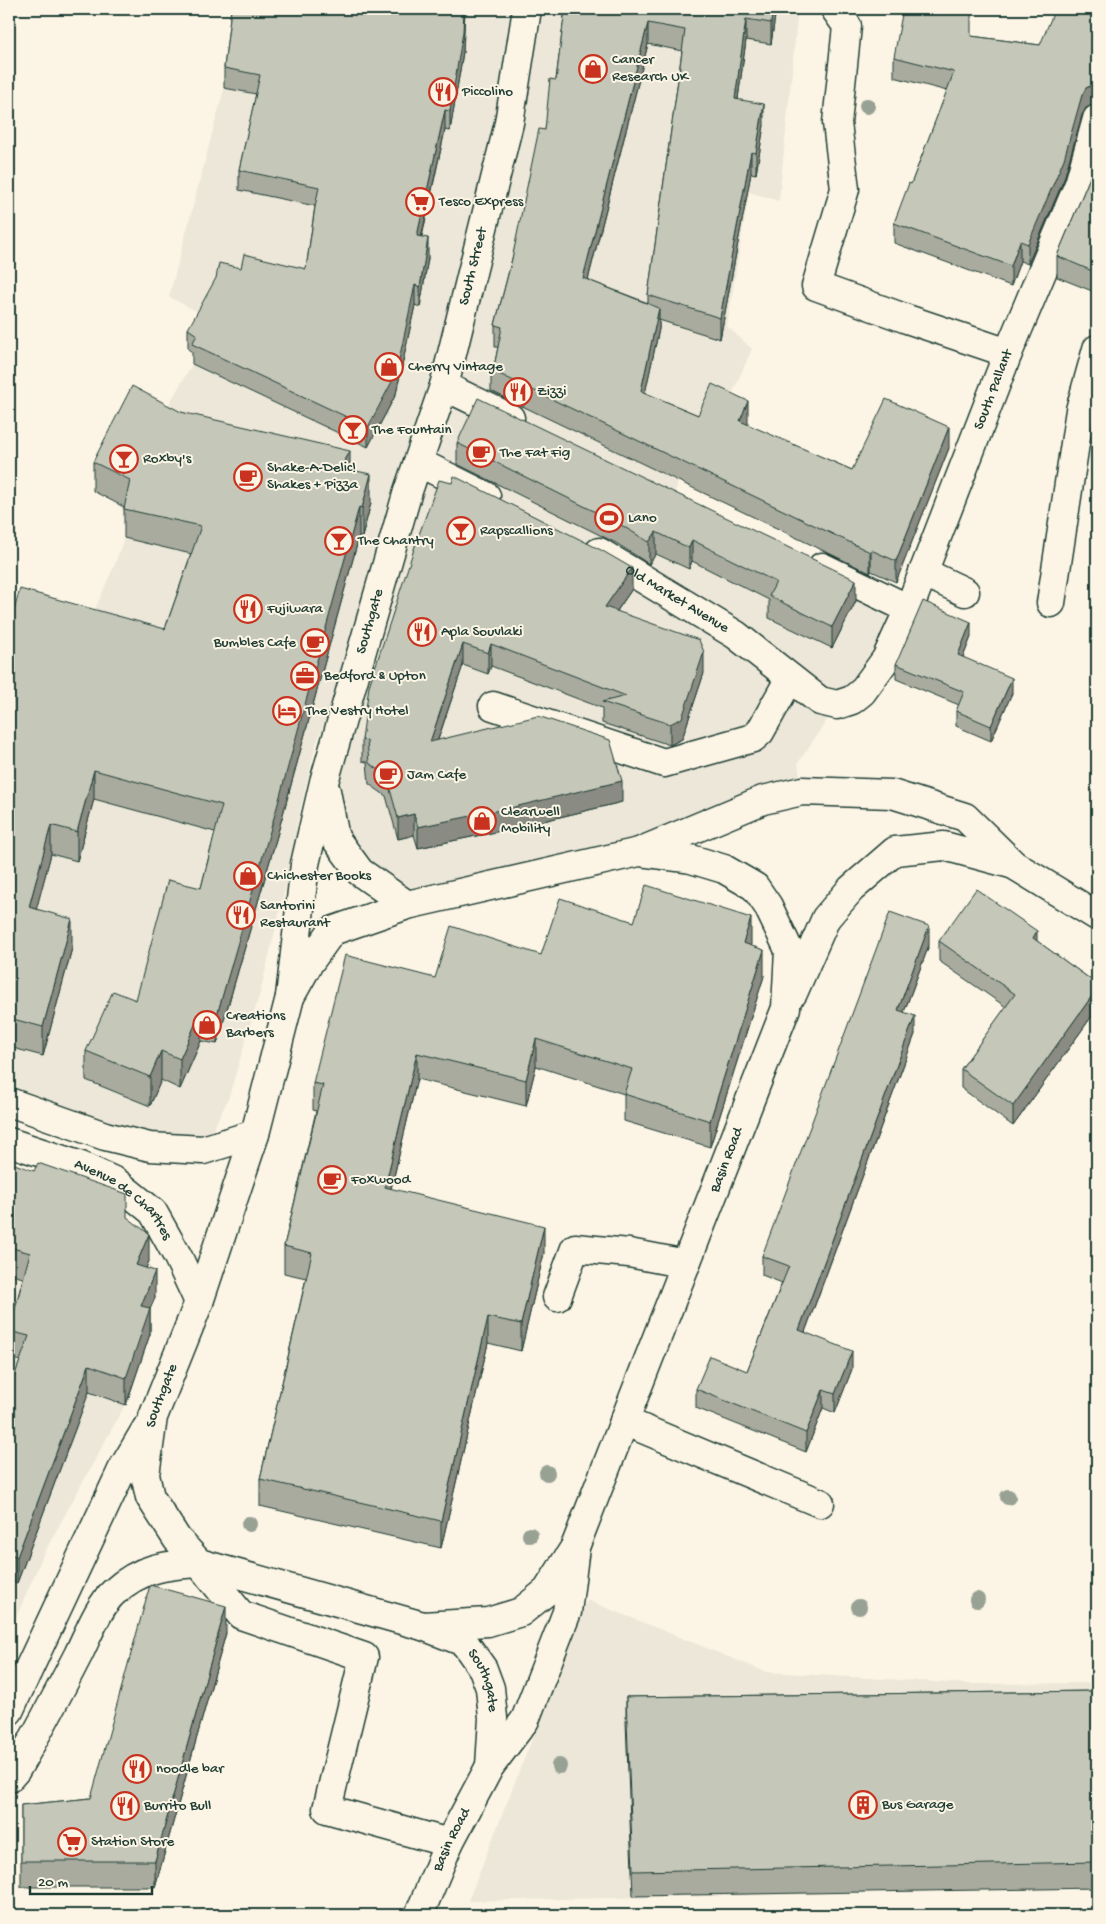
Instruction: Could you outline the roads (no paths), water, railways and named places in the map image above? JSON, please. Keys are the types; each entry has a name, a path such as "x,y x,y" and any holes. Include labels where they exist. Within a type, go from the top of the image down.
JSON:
{"main road":[{"name":"South Street","path":"408,491 444,386 509,123 527,9"},
{"path":"835,9 847,26 838,123 845,189 816,286 1008,353"},
{"name":"South Pallant","path":"886,659 909,609 1008,353 1078,184 1097,119"},
{"path":"1051,602 1080,410 1097,349"},
{"path":"444,386 532,428"},
{"path":"418,462 505,505"},
{"name":"Southgate","path":"408,491 374,602 324,782 305,864 290,997 255,1134 199,1302 154,1417 145,1475 150,1497 177,1539 199,1563 423,1626 464,1642 483,1669 490,1688 493,1718 490,1766"},
{"name":"Old Market Avenue","path":"574,539 609,557 736,635 820,701 838,704 852,700 862,692 886,659"},
{"path":"804,558 909,609"},
{"path":"923,572 965,592"},
{"path":"493,706 664,763 753,738 760,732 790,678"},
{"name":"Southgate","path":"324,782 335,838 360,872 407,905"},
{"path":"639,852 762,800 802,792 892,794 964,818 1014,865 1097,916"},
{"path":"786,1008 826,918 851,889 895,851 944,846 1014,865"},
{"name":"Southgate","path":"290,997 309,963 332,931 407,905 639,852"},
{"name":"Basin Road","path":"419,1915 449,1843 490,1766 525,1720 567,1612 575,1547 786,1008 789,950 768,906 755,887 724,869 690,859 639,852"},
{"path":"9,1102 105,1136 150,1147 203,1150 255,1134"},
{"name":"Avenue de Chartres","path":"9,1142 81,1166 116,1182 153,1212 178,1257 199,1302"},
{"path":"557,1297 575,1248 628,1253 686,1264"},
{"path":"9,1710 123,1468 154,1417"},
{"path":"624,1420 820,1503"},
{"name":"Southgate","path":"423,1626 488,1622 521,1612 547,1591 575,1547"},
{"path":"9,1778 16,1770 51,1709 112,1593 141,1572 166,1565 199,1563 241,1615 364,1657 327,1809 449,1843"}],"railway":[{"path":"940,1915 1097,1912"}],"place":[{"name":"Cancer Research UK","path":"593,69"},
{"name":"Piccolino","path":"443,92"},
{"name":"Tesco Express","path":"420,202"},
{"name":"Cherry Vintage","path":"389,367"},
{"name":"Zizzi","path":"518,392"},
{"name":"The Fountain","path":"353,430"},
{"name":"The Fat Fig","path":"481,453"},
{"name":"Roxby's","path":"124,459"},
{"name":"Shake-A-Delic! Shakes + Pizza","path":"248,477"},
{"name":"Lano","path":"609,518"},
{"name":"Rapscallions","path":"461,531"},
{"name":"The Chantry","path":"339,541"},
{"name":"Fujiwara","path":"248,609"},
{"name":"Apla Souvlaki","path":"422,632"},
{"name":"Bumbles Cafe","path":"315,643"},
{"name":"Bedford & Upton","path":"305,676"},
{"name":"The Vestry Hotel","path":"287,711"},
{"name":"Jam Cafe","path":"388,775"},
{"name":"Clearwell Mobility","path":"482,821"},
{"name":"Chichester Books","path":"248,876"},
{"name":"Santorini Restaurant","path":"241,915"},
{"name":"Creations Barbers","path":"207,1025"},
{"name":"Foxwood","path":"332,1180"},
{"name":"noodle bar","path":"137,1769"},
{"name":"Bus Garage","path":"863,1805"},
{"name":"Burrito Bull","path":"125,1806"},
{"name":"Station Store","path":"72,1842"}]}
